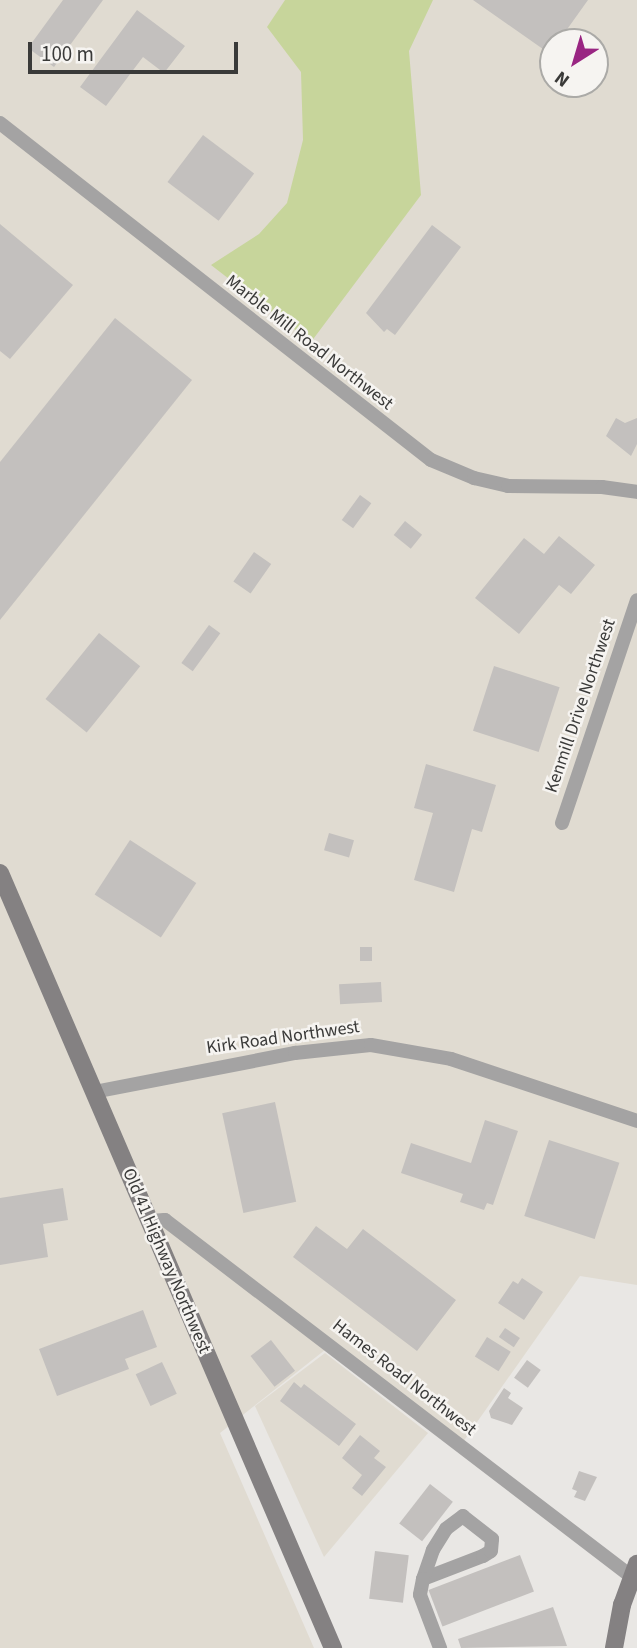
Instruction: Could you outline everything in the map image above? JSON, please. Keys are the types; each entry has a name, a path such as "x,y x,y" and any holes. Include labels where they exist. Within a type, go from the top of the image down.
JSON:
{"street":[{"name":"Marble Mill Road Northwest","path":"0,123 431,460 474,478 508,486 602,486 637,492"},
{"name":"Kenmill Drive Northwest","path":"562,823 637,600"},
{"name":"Old 41 Highway Northwest","path":"2,885 94,1092 332,1648"},
{"name":"Kirk Road Northwest","path":"94,1092 295,1053 370,1045 451,1059 637,1121"},
{"name":"Hames Road Northwest","path":"149,1221 164,1220 634,1570"},
{"path":"423,1579 483,1556 491,1551 492,1539 468,1518 455,1519 433,1550 423,1579 421,1595 440,1648"},
{"path":"614,1648 634,1570"}],"shaded area":[{"path":"0,0 637,0 637,1285 580,1276 463,1442 335,1342 220,1433 314,1648 0,1648"},
{"path":"325,1353 428,1433 324,1557 255,1406"}],"green space":[{"path":"285,0 433,0 409,51 421,195 311,342 211,265 259,234 287,203 303,140 301,72 267,27"}],"building":[{"path":"63,0 103,0 54,67 28,48"},
{"path":"473,0 588,0 568,28 539,28 539,46"},
{"path":"137,10 185,46 164,73 143,57 106,106 80,87"},
{"path":"203,135 254,174 219,221 167,182"},
{"path":"0,224 73,285 10,359 0,351"},
{"path":"432,225 461,247 395,335 387,329 384,332 366,313"},
{"path":"115,318 192,380 0,620 0,462"},
{"path":"616,418 625,423 637,418 637,444 631,456 606,436"},
{"path":"360,495 371,503 353,528 342,520"},
{"path":"405,521 422,535 411,549 394,535"},
{"path":"559,536 595,565 571,594 559,585 519,634 475,598 524,538 544,554"},
{"path":"254,552 271,564 251,594 233,581"},
{"path":"209,625 220,633 193,671 181,663"},
{"path":"99,633 140,666 87,732 46,699"},
{"path":"494,666 560,687 539,752 473,731"},
{"path":"426,764 496,785 482,832 472,829 454,892 414,880 433,813 414,808"},
{"path":"329,833 354,840 349,857 324,850"},
{"path":"130,840 196,883 161,938 95,895"},
{"path":"360,947 372,947 372,961 360,961"},
{"path":"381,982 382,1002 340,1004 339,984"},
{"path":"275,1102 296,1202 243,1213 222,1113"},
{"path":"485,1120 518,1131 493,1205 487,1203 484,1210 460,1202 463,1194 401,1173 411,1143 471,1163"},
{"path":"549,1140 619,1163 595,1239 524,1216"},
{"path":"63,1188 68,1220 43,1224 48,1257 0,1265 0,1198"},
{"path":"316,1226 347,1249 363,1229 456,1300 417,1351 293,1257"},
{"path":"522,1278 543,1292 524,1320 498,1303 513,1281 518,1284"},
{"path":"143,1310 157,1347 125,1359 129,1369 57,1396 39,1349"},
{"path":"505,1328 520,1338 514,1347 499,1337"},
{"path":"487,1337 511,1352 499,1371 475,1357"},
{"path":"271,1340 295,1371 275,1387 251,1356"},
{"path":"527,1360 541,1370 528,1388 514,1378"},
{"path":"162,1362 177,1394 151,1406 136,1374"},
{"path":"294,1382 301,1388 304,1384 356,1424 339,1446 280,1401"},
{"path":"504,1388 511,1393 508,1398 523,1408 512,1425 491,1418 489,1411"},
{"path":"360,1435 380,1451 374,1458 386,1467 362,1496 352,1488 362,1475 342,1458"},
{"path":"579,1471 597,1477 585,1501 574,1497 577,1491 572,1489"},
{"path":"430,1484 453,1502 422,1541 399,1523"},
{"path":"375,1551 409,1555 403,1603 369,1599"},
{"path":"520,1555 534,1591 442,1627 429,1590"},
{"path":"553,1607 567,1646 461,1648 458,1639"}]}
